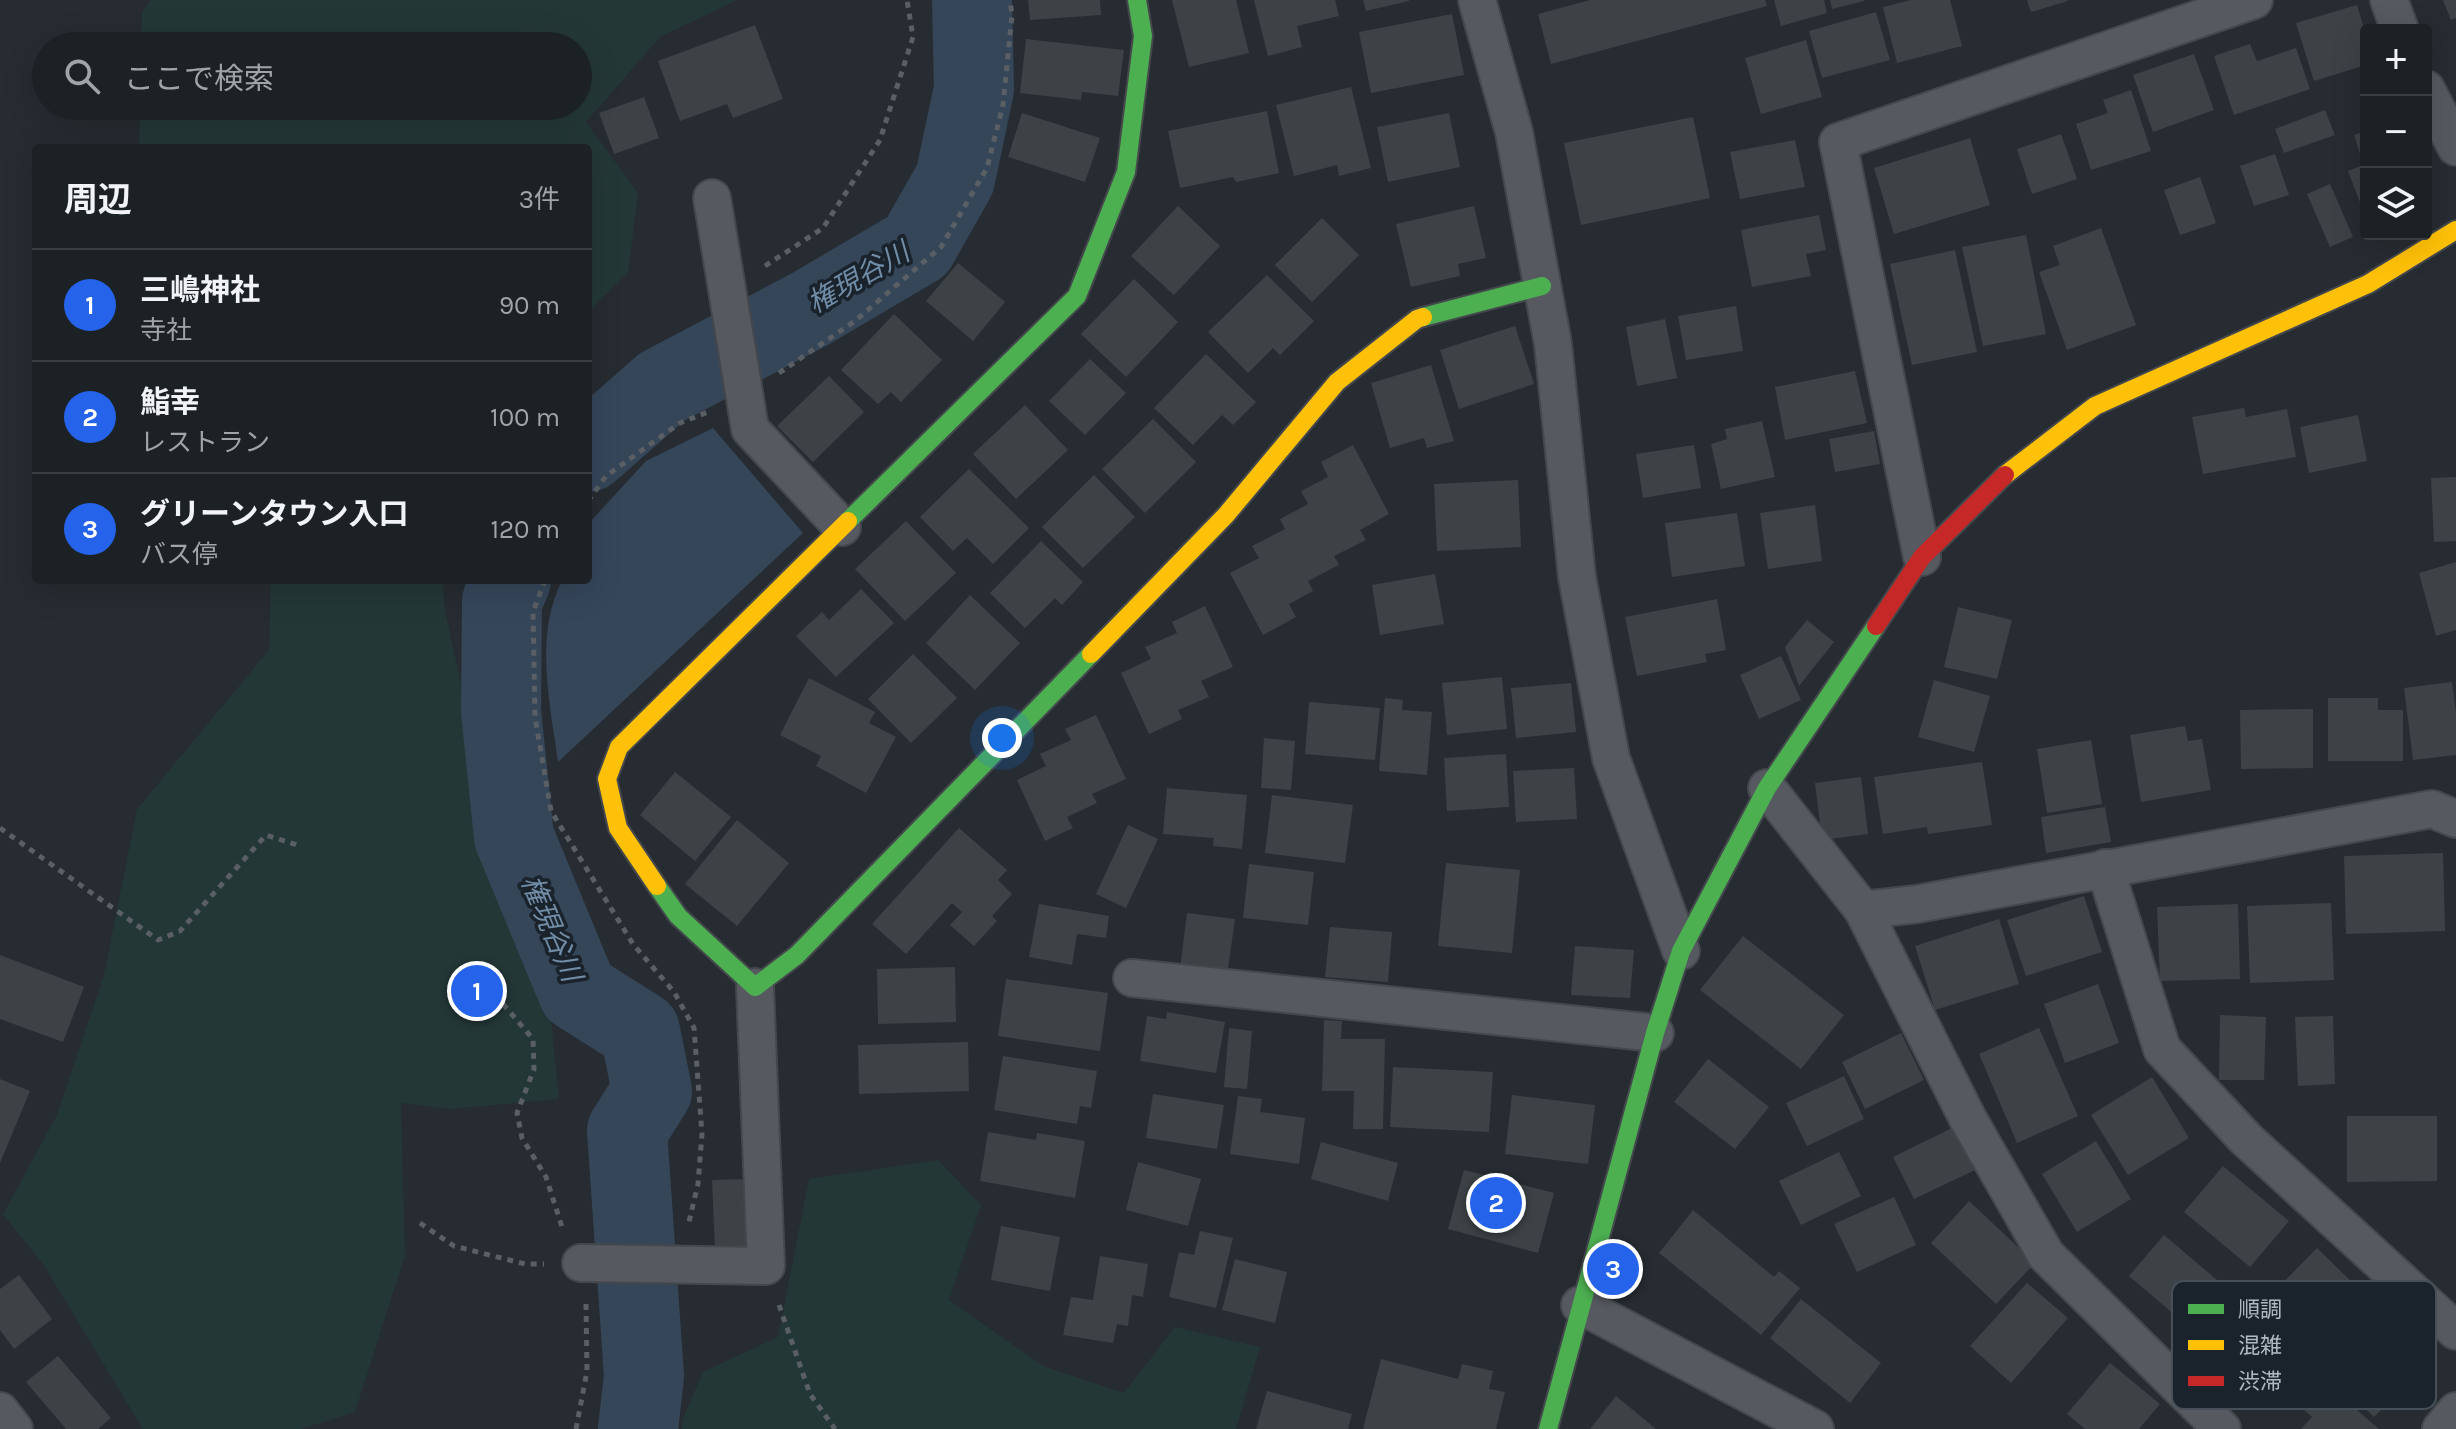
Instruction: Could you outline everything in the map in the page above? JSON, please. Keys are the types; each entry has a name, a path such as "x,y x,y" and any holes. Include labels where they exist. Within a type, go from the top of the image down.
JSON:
{"street":[{"path":"581,1263 766,1266 755,987 678,916 618,828 607,779 619,747 1077,296 1126,172 1143,36 1137,0"},
{"path":"1477,0 1514,132 1553,344 1577,577 1611,758 1681,951"},
{"path":"1922,557 1838,142 2254,0"},
{"path":"2389,0 2398,24"},
{"path":"2430,96 2456,147"},
{"path":"712,198 750,429 842,527"},
{"path":"1548,1429 1655,1033 1681,951 1767,788 1922,557 2013,467 2095,406 2368,284 2456,230"},
{"path":"755,987 797,955 1226,515 1337,382 1417,319 1542,286"},
{"path":"1767,788 1863,910 1968,1119 2046,1255 2172,1380"},
{"path":"1863,910 1917,904 2432,809 2456,819"},
{"path":"2105,868 2162,1049 2246,1139 2401,1281"},
{"path":"1132,978 1655,1033"},
{"path":"1580,1305 1815,1429"},
{"path":"2436,1313 2456,1331"},
{"path":"2202,1409 2222,1429"},
{"path":"0,1411 14,1429"},
{"path":"2441,1429 2456,1411"}],"path":[{"path":"727,291 823,228 880,140 913,37 907,0"},
{"path":"592,495 606,476 680,423 744,392 855,321 941,247 987,168 1003,105 1012,15 1010,0"},
{"path":"544,584 533,612 535,702 551,811 633,944 674,992 694,1028 702,1134 698,1184 686,1235 685,1264"},
{"path":"0,828 158,940 180,931 266,835 297,845"},
{"path":"503,1004 533,1039 534,1069 517,1113 522,1138 546,1177 560,1225 581,1263 586,1295 587,1371 576,1429"},
{"path":"420,1223 454,1246 525,1264 581,1263"},
{"path":"766,1266 810,1394 835,1429"}],"shaded area":[{"path":"151,0 737,0 660,37 592,115 592,32 141,32 142,12"},
{"path":"140,120 588,120 586,122 638,193 628,272 592,308 592,144 139,144"},
{"path":"271,584 443,584 444,605 503,880 549,1000 559,1099 450,1109 401,1103 405,1255 355,1412 301,1429 143,1429 43,1264 3,1214 57,1115 104,975 137,809 269,650"},
{"path":"938,1160 981,1205 949,1300 1043,1366 1124,1393 1175,1327 1260,1347 1236,1429 682,1429 682,1420 703,1372 778,1337 809,1179"}],"water":[{"path":"713,428 803,533 558,762 546,670 548,624 553,602 560,584 592,584 592,520 646,461"}],"building":[{"path":"1028,0 1100,0 1101,15 1030,20"},
{"path":"1172,0 1236,0 1249,53 1189,67"},
{"path":"1254,0 1335,0 1339,16 1297,26 1302,47 1268,56"},
{"path":"1363,0 1409,0 1409,1 1366,11"},
{"path":"1590,0 1765,0 1767,6 1551,64 1538,14"},
{"path":"1774,0 1824,0 1827,13 1781,26"},
{"path":"1830,0 1864,0 1864,1 1832,9"},
{"path":"1911,0 1950,0 1962,46 1897,63 1883,7"},
{"path":"2027,0 2068,0 2068,1 2031,12"},
{"path":"2443,0 2456,0 2456,18 2451,20"},
{"path":"2357,5 2363,24 2360,24 2360,67 2314,81 2296,23"},
{"path":"1876,12 1890,60 1822,78 1809,31"},
{"path":"1452,14 1464,75 1371,93 1359,32"},
{"path":"755,25 783,99 733,118 727,104 680,121 658,61"},
{"path":"1026,39 1124,50 1118,96 1082,92 1081,100 1020,93"},
{"path":"1806,40 1822,97 1761,114 1745,58"},
{"path":"2250,44 2257,61 2296,48 2310,89 2234,115 2214,56"},
{"path":"2194,54 2214,110 2153,132 2133,75"},
{"path":"1351,87 1371,168 1339,176 1337,165 1294,176 1276,105"},
{"path":"2131,90 2151,151 2091,170 2076,124 2108,113 2103,100"},
{"path":"644,97 659,138 614,154 599,113"},
{"path":"2325,110 2335,135 2284,153 2275,129"},
{"path":"1267,111 1279,173 1236,182 1233,177 1180,188 1168,131"},
{"path":"1022,113 1100,138 1085,182 1008,157"},
{"path":"1449,113 1460,167 1388,182 1377,127"},
{"path":"1693,117 1710,198 1581,225 1564,143"},
{"path":"2360,133 2360,154 2354,135"},
{"path":"2061,134 2077,179 2032,194 2017,149"},
{"path":"1970,138 1990,205 1894,234 1874,168"},
{"path":"1795,140 1805,187 1740,199 1730,152"},
{"path":"2275,154 2289,195 2254,206 2240,166"},
{"path":"2360,166 2360,202 2348,171"},
{"path":"2200,177 2216,223 2180,235 2164,190"},
{"path":"2330,184 2353,237 2330,247 2307,194"},
{"path":"1178,206 1220,246 1174,295 1131,256"},
{"path":"1474,206 1486,258 1458,264 1460,276 1411,287 1396,224"},
{"path":"1819,215 1826,250 1806,254 1811,276 1752,287 1741,230"},
{"path":"1322,218 1359,255 1312,302 1275,265"},
{"path":"2101,228 2136,325 2067,350 2039,272 2060,265 2053,246"},
{"path":"2026,235 2046,334 1983,346 1962,247"},
{"path":"1955,250 1977,352 1912,365 1890,264"},
{"path":"958,263 1005,302 973,341 926,301"},
{"path":"1267,275 1314,321 1280,355 1273,348 1248,373 1208,332"},
{"path":"1134,279 1178,322 1126,377 1081,334"},
{"path":"1736,306 1743,351 1686,360 1678,316"},
{"path":"894,314 942,360 901,402 891,392 878,404 841,370"},
{"path":"1665,319 1677,378 1637,386 1626,327"},
{"path":"1515,326 1534,384 1459,409 1440,350"},
{"path":"1206,354 1256,402 1233,425 1222,415 1193,445 1154,408"},
{"path":"1090,359 1126,393 1085,435 1049,401"},
{"path":"1431,365 1454,441 1427,448 1424,438 1390,448 1371,383"},
{"path":"1855,371 1867,423 1785,440 1775,387"},
{"path":"829,376 864,412 813,462 777,426"},
{"path":"1025,405 1068,450 1016,499 973,454"},
{"path":"2244,408 2246,417 2287,409 2296,457 2203,474 2192,417"},
{"path":"2358,415 2367,461 2309,473 2300,427"},
{"path":"1153,419 1196,462 1145,513 1102,469"},
{"path":"1762,421 1775,477 1721,489 1711,444 1727,439 1725,429"},
{"path":"1874,431 1880,464 1835,472 1829,439"},
{"path":"1353,445 1389,514 1360,530 1366,540 1334,556 1339,565 1308,581 1313,591 1289,604 1296,617 1263,635 1230,573 1259,558 1252,546 1285,529 1280,519 1308,504 1301,491 1328,477 1321,462"},
{"path":"1694,445 1701,488 1643,498 1636,454"},
{"path":"969,469 1029,528 993,564 967,538 953,551 920,517"},
{"path":"1094,475 1135,517 1083,568 1042,527"},
{"path":"2456,477 2456,541 2434,542 2431,478"},
{"path":"1518,480 1521,547 1437,551 1434,484"},
{"path":"1815,505 1822,561 1768,569 1760,513"},
{"path":"1737,513 1745,566 1672,577 1665,523"},
{"path":"906,521 956,573 905,621 855,569"},
{"path":"1041,541 1083,582 1062,605 1055,598 1025,628 990,593"},
{"path":"2456,562 2456,630 2436,636 2419,573"},
{"path":"1435,574 1444,624 1380,635 1372,585"},
{"path":"861,589 894,623 836,677 796,636 822,612 829,620"},
{"path":"970,595 1020,643 975,690 926,643"},
{"path":"1717,599 1726,650 1705,654 1707,662 1637,676 1625,617"},
{"path":"1205,606 1233,667 1201,681 1209,697 1178,710 1182,719 1149,734 1121,673 1151,659 1145,647 1177,633 1172,622"},
{"path":"1958,607 2012,620 1997,679 1944,667"},
{"path":"1807,620 1834,642 1799,686 1785,647"},
{"path":"913,654 957,698 911,743 868,699"},
{"path":"1781,656 1801,700 1759,719 1740,675"},
{"path":"1502,677 1507,729 1447,735 1442,683"},
{"path":"809,678 875,712 869,723 896,737 866,793 816,766 821,756 780,735"},
{"path":"1934,680 1990,696 1974,752 1918,737"},
{"path":"2452,682 2456,755 2413,760 2404,688"},
{"path":"1571,683 1576,732 1516,738 1511,688"},
{"path":"1385,698 1403,700 1402,710 1432,712 1427,775 1379,771"},
{"path":"2328,698 2378,698 2378,710 2403,710 2403,761 2328,761"},
{"path":"1309,702 1380,708 1375,760 1305,754"},
{"path":"2313,709 2313,768 2241,769 2240,710"},
{"path":"1096,715 1126,779 1092,794 1097,803 1067,817 1073,828 1045,841 1017,780 1046,766 1040,754 1071,740 1065,729"},
{"path":"2185,726 2188,741 2202,739 2211,790 2141,802 2130,735"},
{"path":"1264,738 1295,741 1291,790 1261,788"},
{"path":"2091,740 2102,804 2047,813 2037,749"},
{"path":"1506,754 1509,807 1447,811 1444,758"},
{"path":"1982,762 1992,825 1928,834 1927,827 1883,834 1874,777"},
{"path":"1574,768 1577,819 1516,822 1513,771"},
{"path":"675,772 731,817 695,861 640,815"},
{"path":"1861,777 1868,834 1822,840 1815,783"},
{"path":"1167,788 1247,795 1242,849 1213,846 1214,838 1163,834"},
{"path":"1272,795 1353,805 1345,863 1265,853"},
{"path":"2105,807 2111,842 2046,853 2041,817"},
{"path":"737,820 789,863 737,926 685,884"},
{"path":"1128,825 1158,839 1126,908 1096,894"},
{"path":"959,828 1007,870 998,880 1012,894 992,916 997,921 974,946 950,925 962,912 952,903 906,954 872,924"},
{"path":"2443,853 2445,931 2346,934 2344,856"},
{"path":"1446,863 1520,870 1512,953 1438,946"},
{"path":"1249,864 1314,872 1308,925 1243,918"},
{"path":"2084,896 2102,952 2026,976 2007,920"},
{"path":"2331,903 2334,980 2250,983 2247,906"},
{"path":"1039,904 1109,916 1106,938 1077,934 1072,965 1029,957"},
{"path":"2238,904 2240,979 2160,981 2157,907"},
{"path":"1187,913 1235,919 1227,976 1180,969"},
{"path":"1999,919 2019,984 1935,1010 1915,946"},
{"path":"1330,927 1392,932 1388,982 1325,977"},
{"path":"1743,936 1844,1015 1801,1069 1700,990"},
{"path":"1575,946 1634,950 1630,998 1571,995"},
{"path":"0,955 84,987 63,1042 0,1019"},
{"path":"479,965 493,980 467,1005 453,990"},
{"path":"955,967 956,1022 878,1024 877,969"},
{"path":"1006,979 1108,993 1100,1051 998,1036"},
{"path":"2098,984 2119,1043 2065,1063 2044,1004"},
{"path":"1167,1012 1225,1022 1216,1073 1140,1061 1147,1016 1166,1019"},
{"path":"2220,1015 2266,1017 2264,1080 2219,1080"},
{"path":"2333,1016 2335,1084 2298,1086 2295,1017"},
{"path":"1324,1020 1342,1021 1341,1039 1385,1039 1383,1129 1353,1129 1354,1091 1322,1091"},
{"path":"1229,1028 1252,1031 1247,1089 1224,1087"},
{"path":"2039,1028 2078,1116 2017,1143 1979,1054"},
{"path":"1901,1033 1924,1080 1865,1109 1842,1062"},
{"path":"968,1042 969,1091 859,1094 858,1045"},
{"path":"1003,1056 1097,1071 1091,1108 1080,1106 1077,1124 994,1110"},
{"path":"1708,1059 1769,1107 1735,1149 1674,1102"},
{"path":"1393,1067 1493,1072 1489,1132 1390,1127"},
{"path":"1844,1076 1864,1119 1807,1146 1786,1103"},
{"path":"2152,1077 2189,1138 2128,1175 2091,1115"},
{"path":"0,1079 30,1091 0,1163"},
{"path":"1153,1094 1224,1105 1217,1149 1146,1138"},
{"path":"1512,1095 1595,1105 1588,1164 1505,1154"},
{"path":"1238,1096 1262,1099 1260,1112 1305,1118 1299,1164 1230,1154"},
{"path":"2347,1116 2437,1116 2437,1181 2347,1182"},
{"path":"1954,1127 1975,1170 1914,1199 1893,1157"},
{"path":"988,1132 1036,1140 1037,1133 1085,1141 1075,1198 980,1181"},
{"path":"2096,1141 2131,1199 2077,1232 2042,1174"},
{"path":"1321,1142 1398,1163 1388,1201 1311,1179"},
{"path":"1839,1152 1861,1196 1801,1225 1779,1181"},
{"path":"1138,1162 1201,1179 1188,1226 1126,1210"},
{"path":"2223,1166 2289,1221 2250,1267 2184,1212"},
{"path":"1464,1170 1554,1193 1538,1253 1448,1229"},
{"path":"747,1179 750,1247 715,1249 712,1180"},
{"path":"1894,1197 1916,1245 1857,1272 1834,1224"},
{"path":"1969,1201 2035,1263 1996,1304 1931,1243"},
{"path":"1693,1210 1774,1277 1779,1271 1800,1288 1761,1335 1659,1253"},
{"path":"1001,1226 1060,1237 1050,1291 991,1280"},
{"path":"1200,1231 1233,1238 1216,1308 1169,1297 1179,1252 1194,1255"},
{"path":"2164,1235 2217,1280 2172,1281 2172,1313 2129,1276"},
{"path":"2317,1248 2351,1281 2285,1281"},
{"path":"1100,1256 1148,1264 1143,1297 1132,1295 1128,1326 1117,1324 1113,1343 1063,1335 1071,1297 1093,1300"},
{"path":"1235,1259 1287,1272 1275,1323 1222,1310"},
{"path":"19,1275 52,1319 14,1349 0,1330 0,1289"},
{"path":"2027,1283 2068,1318 2011,1383 1970,1346"},
{"path":"1801,1299 1881,1363 1850,1403 1770,1338"},
{"path":"58,1356 111,1418 98,1429 66,1429 26,1382"},
{"path":"1381,1359 1458,1379 1462,1364 1493,1371 1489,1389 1505,1392 1496,1429 1363,1429"},
{"path":"2110,1363 2160,1404 2139,1429 2085,1429 2067,1414"},
{"path":"1267,1391 1352,1414 1348,1429 1256,1429"},
{"path":"1616,1396 1656,1429 1590,1429"},
{"path":"2303,1409 2356,1409 2379,1429 2301,1429 2312,1417"},
{"path":"2366,1409 2382,1409 2374,1417"}],"waterway":[{"name":"権現谷川","path":"592,448 662,387 810,309 917,246 955,179 974,89 972,0"},
{"name":"権現谷川","path":"509,584 502,601 501,711 514,837 578,992 640,1031 652,1091 627,1131 644,1376 638,1429"}],"traffic: fast":[{"path":"848,521 1077,296 1126,172 1143,36 1137,0"},
{"path":"1423,317 1542,286"},
{"path":"1548,1429 1655,1033 1681,951 1767,788 1876,626"},
{"path":"657,886 678,916 755,987 797,955 1091,654"}],"traffic: slow":[{"path":"2005,475 2095,406 2368,284 2456,230"},
{"path":"1091,654 1226,515 1337,382 1423,317"},
{"path":"657,886 618,828 607,779 619,747 848,521"}],"traffic: jam":[{"path":"1876,626 1922,557 2005,475"}],"place":[{"name":"三嶋神社","path":"477,991"},
{"name":"鮨幸","path":"1496,1203"},
{"name":"グリーンタウン入口","path":"1613,1269"}]}
